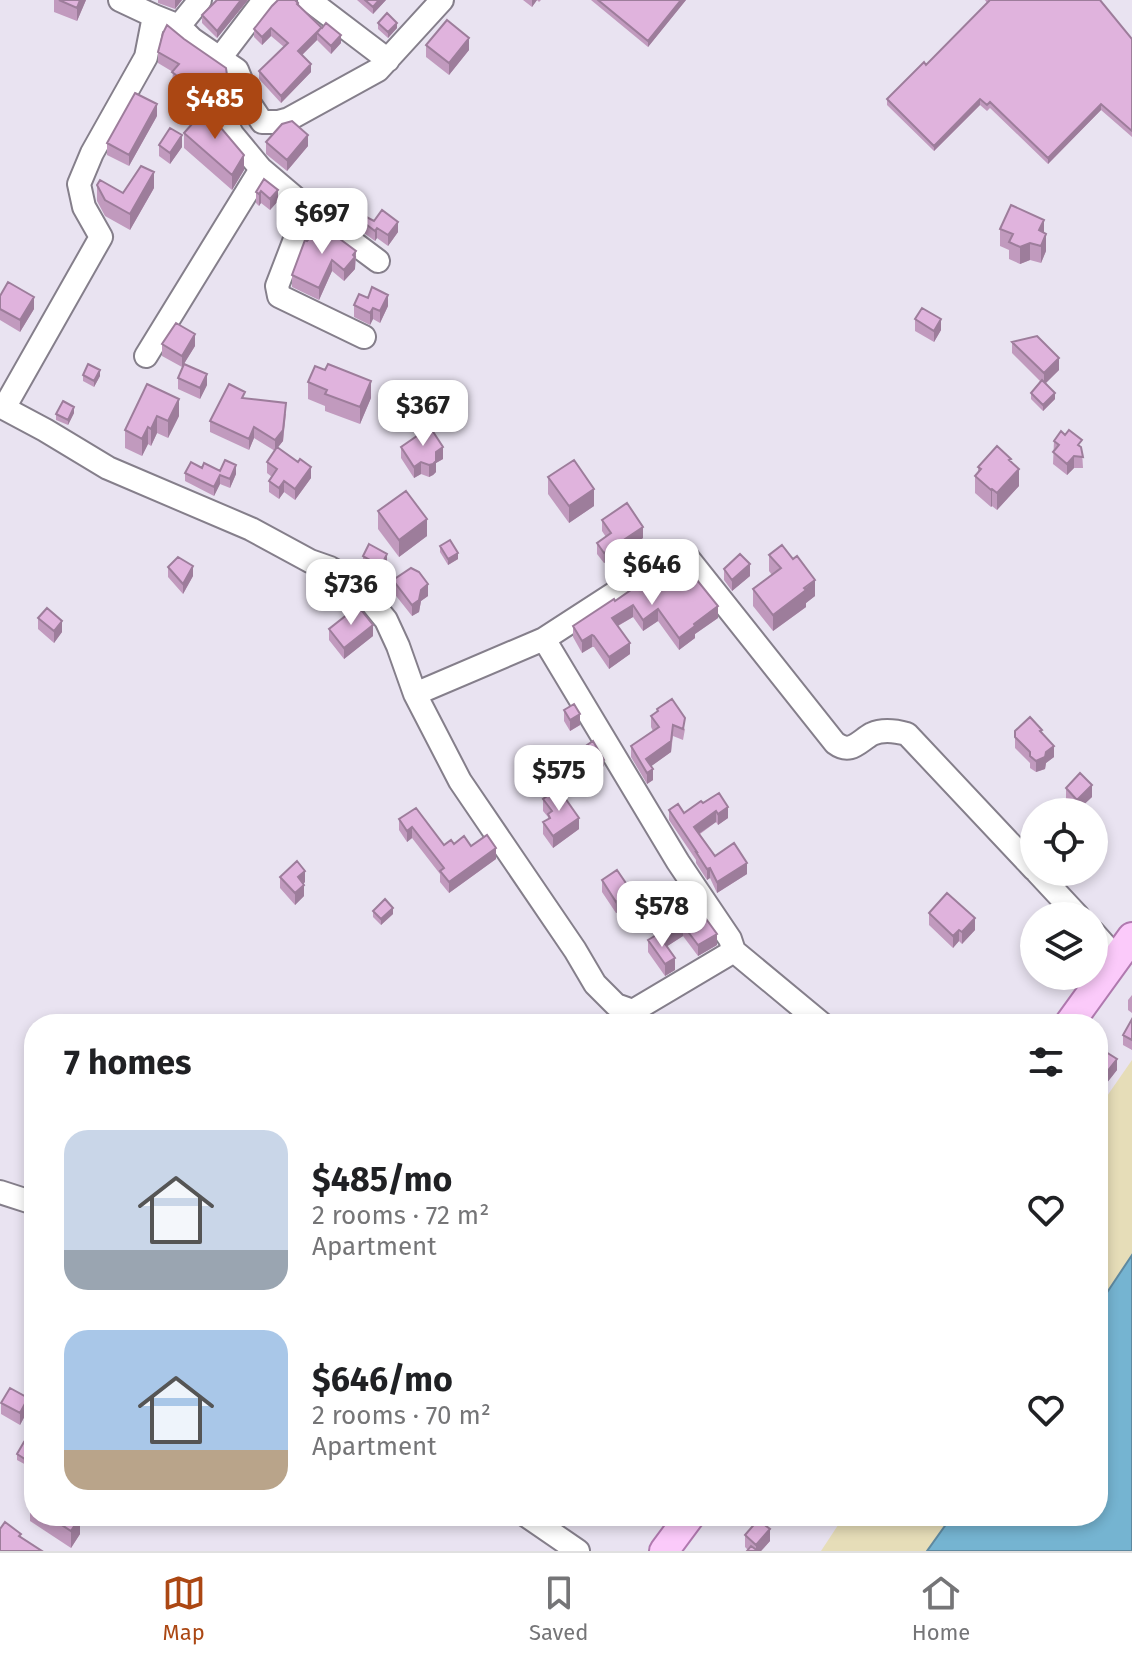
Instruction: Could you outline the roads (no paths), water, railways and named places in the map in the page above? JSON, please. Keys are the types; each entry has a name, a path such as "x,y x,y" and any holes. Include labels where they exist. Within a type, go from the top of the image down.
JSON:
{"main road":[{"path":"1076,1014 1124,948"},
{"path":"664,1551 683,1526"}],"street":[{"path":"120,0 179,26 192,39 237,70 242,92 262,122 289,119 378,70 442,0"},
{"path":"179,26 200,0"},
{"path":"220,58 267,0"},
{"path":"309,0 388,60"},
{"path":"154,16 146,57 92,153 79,184 84,207 101,237 2,407 108,468 251,529 355,582 386,620 415,694 460,781 595,984 616,1005 633,1011 734,951"},
{"path":"242,92 229,104 224,118 232,134 261,169 378,261"},
{"path":"146,356 261,169"},
{"path":"307,208 277,286 279,296 364,337"},
{"path":"415,694 544,639 669,558 683,555 835,743 847,748 873,733 907,734 1020,854"},
{"path":"544,639 678,862 730,939 734,951 810,1014"},
{"path":"1050,886 1065,902"},
{"path":"0,1192 24,1200"},
{"path":"542,1526 578,1551"}],"water":[{"path":"1132,1255 1132,1551 927,1551 945,1526 1108,1526 1108,1291"}]}
